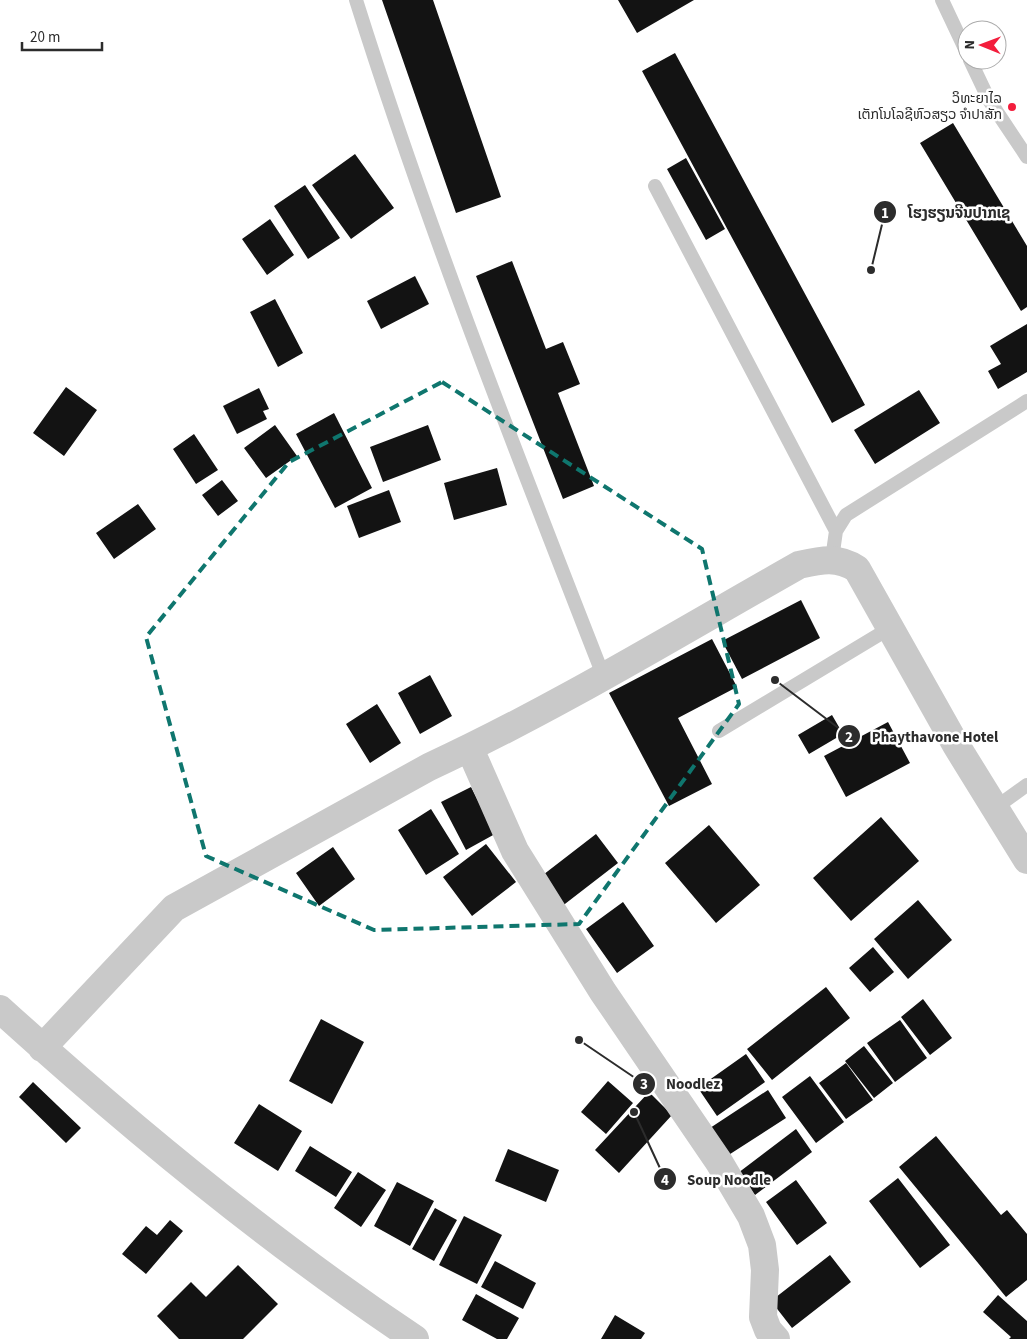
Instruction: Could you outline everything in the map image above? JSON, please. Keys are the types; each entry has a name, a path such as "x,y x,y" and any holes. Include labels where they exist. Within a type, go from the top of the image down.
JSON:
{"street":[{"path":"42,1048 174,908 430,767 470,748 799,565 832,559 845,562 857,569 956,745 1027,860"},
{"path":"470,748 515,851 603,992 720,1162 751,1216 762,1246 765,1270 763,1317 768,1330 776,1339"},
{"path":"0,1010 216,1196 342,1290 415,1339"}],"lane":[{"path":"356,0 403,145 513,444 603,675"},
{"path":"942,0 957,32"},
{"path":"975,70 989,100 1027,157"},
{"path":"655,186 836,531"},
{"path":"832,559 836,531 846,515 1027,401"},
{"path":"719,731 890,628"},
{"path":"995,808 1027,785"}],"highlighted area":[{"path":"442,382 702,549 739,704 579,924 374,930 206,856 146,637 289,462"}],"building":[{"path":"382,0 433,0 501,197 456,213"},
{"path":"618,0 694,0 637,33"},
{"path":"675,53 865,405 832,423 642,71"},
{"path":"953,123 1027,246 1027,307 1021,311 920,143"},
{"path":"355,154 394,208 351,239 312,185"},
{"path":"686,158 725,229 706,240 667,169"},
{"path":"305,185 340,238 308,259 274,206"},
{"path":"270,219 294,255 267,275 242,239"},
{"path":"512,261 546,349 563,342 580,384 558,393 594,486 563,499 476,276"},
{"path":"415,276 429,304 381,329 367,301"},
{"path":"275,299 303,353 278,367 250,312"},
{"path":"1027,324 1027,372 998,389 988,371 1001,364 990,346"},
{"path":"66,387 97,410 64,456 33,433"},
{"path":"259,388 269,409 263,411 267,419 237,434 223,406"},
{"path":"919,390 940,423 875,464 854,430"},
{"path":"334,413 372,488 335,508 296,434"},
{"path":"275,425 297,456 266,478 244,448"},
{"path":"428,425 441,460 383,482 370,447"},
{"path":"194,434 218,470 196,484 173,449"},
{"path":"497,468 507,505 454,520 444,483"},
{"path":"222,480 238,501 218,516 202,495"},
{"path":"389,490 401,522 359,538 347,506"},
{"path":"138,504 156,529 114,559 96,533"},
{"path":"801,600 820,638 742,679 722,641"},
{"path":"712,639 737,687 678,718 712,784 669,806 609,693"},
{"path":"430,675 452,716 420,734 398,693"},
{"path":"377,704 401,743 370,763 346,724"},
{"path":"832,715 843,734 809,754 798,735"},
{"path":"888,722 910,763 846,797 824,756"},
{"path":"471,787 495,834 466,850 441,802"},
{"path":"431,809 459,854 426,875 398,830"},
{"path":"881,817 919,861 851,921 813,878"},
{"path":"709,825 760,885 716,923 665,863"},
{"path":"596,834 618,863 561,907 539,878"},
{"path":"486,844 516,882 472,916 443,877"},
{"path":"333,847 355,879 319,906 296,873"},
{"path":"918,900 952,940 908,979 874,939"},
{"path":"623,902 654,946 617,973 586,929"},
{"path":"873,947 894,972 870,992 849,968"},
{"path":"826,987 850,1018 772,1080 747,1049"},
{"path":"923,999 952,1038 930,1055 901,1017"},
{"path":"321,1019 364,1042 332,1104 289,1081"},
{"path":"900,1020 927,1058 895,1082 867,1043"},
{"path":"864,1046 893,1083 874,1098 845,1061"},
{"path":"746,1054 765,1082 717,1116 698,1088"},
{"path":"846,1063 873,1100 846,1119 819,1083"},
{"path":"810,1076 844,1122 816,1143 782,1097"},
{"path":"608,1081 633,1103 606,1134 581,1112"},
{"path":"33,1082 81,1128 66,1143 19,1097"},
{"path":"768,1090 786,1118 727,1156 710,1128"},
{"path":"649,1092 672,1115 619,1173 595,1150"},
{"path":"259,1104 302,1131 278,1171 234,1143"},
{"path":"796,1129 812,1152 755,1195 738,1173"},
{"path":"936,1136 1001,1215 1007,1210 1027,1234 1027,1280 1006,1297 899,1167"},
{"path":"310,1146 352,1172 336,1197 295,1171"},
{"path":"508,1149 559,1170 546,1202 495,1181"},
{"path":"358,1172 386,1190 361,1227 334,1208"},
{"path":"898,1178 950,1245 920,1268 869,1201"},
{"path":"796,1180 827,1223 797,1245 766,1202"},
{"path":"397,1182 434,1201 410,1246 374,1226"},
{"path":"435,1208 457,1220 434,1261 412,1249"},
{"path":"464,1216 502,1235 477,1284 439,1265"},
{"path":"170,1220 183,1231 146,1274 122,1254 146,1226 157,1235"},
{"path":"830,1255 851,1282 792,1328 771,1301"},
{"path":"495,1261 536,1283 523,1309 481,1287"},
{"path":"238,1265 278,1304 243,1339 179,1339 157,1316 191,1282 206,1297"},
{"path":"476,1294 519,1318 507,1339 497,1339 462,1320"},
{"path":"998,1295 1027,1321 1027,1339 1009,1339 1011,1337 983,1312"},
{"path":"615,1315 645,1333 641,1339 601,1339"}],"place":[{"name":"ວິທະຍາໄລ ເຕັກໂນໂລຊີຫົວສຽວ ຈຳປາສັກ","path":"1012,107"},
{"name":"ໂຮງຮຽນຈີນປາກເຊ","path":"871,270"},
{"name":"Phaythavone Hotel","path":"775,680"},
{"name":"Noodlez","path":"579,1040"},
{"name":"Soup Noodle","path":"634,1112"}]}
